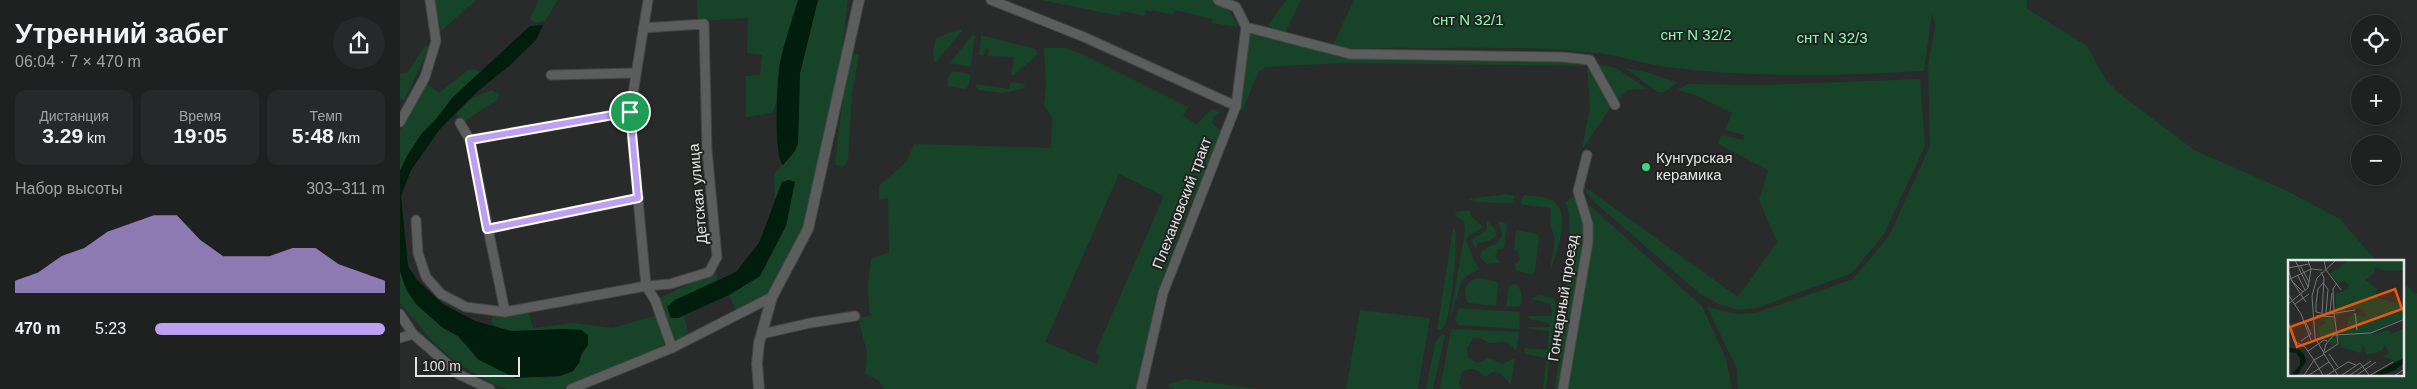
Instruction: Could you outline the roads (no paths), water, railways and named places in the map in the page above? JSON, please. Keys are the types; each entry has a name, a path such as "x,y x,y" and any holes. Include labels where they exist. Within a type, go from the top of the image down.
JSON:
{"street":[{"path":"400,122 425,77 436,41 430,0"},
{"path":"648,0 630,112 646,286 655,300 672,348"},
{"path":"759,389 757,363 762,334 772,297 808,228 859,0"},
{"path":"991,0 1084,37 1236,106"},
{"path":"1218,0 1237,4 1246,26 1350,54 1563,56 1590,60 1615,105"},
{"name":"Детская улица","path":"416,220 418,253 426,277 440,294 466,307 504,312 646,286 670,284 709,272 717,257 707,150 704,24 643,28"},
{"name":"Плехановский тракт","path":"1141,389 1163,293 1236,106 1246,26"},
{"path":"552,75 635,73"},
{"path":"470,140 630,112"},
{"path":"460,123 470,140 504,312"},
{"name":"Гончарный проезд","path":"1563,389 1588,242 1588,224 1578,191 1587,155"},
{"path":"487,229 638,198"},
{"path":"571,389 672,348 772,297"},
{"path":"400,314 413,334 460,376 490,389"},
{"path":"762,334 810,322 855,316"},
{"path":"400,338 413,334"}],"place":[{"name":"Кунгурская керамика","path":"1646,167"}],"park label":[{"name":"снт N 32/1","path":"1468,20"},
{"name":"снт N 32/2","path":"1696,35"},
{"name":"снт N 32/3","path":"1832,38"}]}
